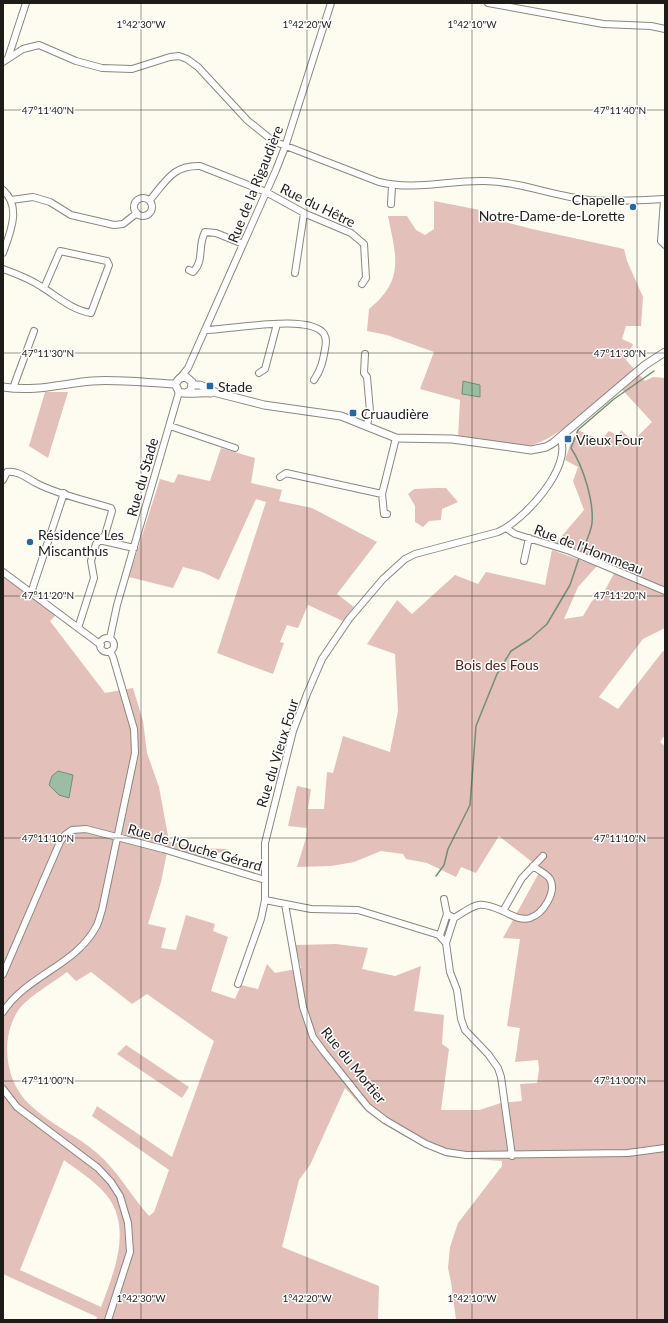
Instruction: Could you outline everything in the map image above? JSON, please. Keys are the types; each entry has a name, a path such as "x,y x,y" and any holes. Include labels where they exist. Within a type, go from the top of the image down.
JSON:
{"main road":[{"path":"175,384 180,378 217,393 264,405 341,416 367,425 396,438 452,439 531,450 546,447 560,437 645,365 665,352"},
{"path":"3,387 51,388 92,381 175,384 183,393"},
{"path":"183,393 191,390 190,382"},
{"path":"183,393 217,393"}],"street":[{"path":"6,60 26,3"},
{"name":"Rue de la Rigaudière","path":"180,378 188,368 286,147 331,3"},
{"path":"488,3 603,24 652,26 665,29"},
{"path":"6,60 23,49 39,45 76,61 102,68 132,69 170,56 187,58 198,67 247,120 273,141 286,147 392,186 420,186 483,181 523,185 589,200 664,200 661,241 665,245"},
{"name":"Rue du Hêtre","path":"150,200 174,172 191,166 200,166 266,192 304,213 346,230 359,239 364,244 366,278 362,284"},
{"path":"391,204 392,186"},
{"path":"3,190 11,200 14,221 3,253"},
{"path":"11,200 32,197 50,202 71,215 114,225 123,224 137,213"},
{"path":"145,197 150,200 152,209 149,214 143,216 137,213 134,205 136,200 145,197"},
{"path":"295,273 304,213"},
{"path":"189,270 193,272 198,267 200,241 205,232 216,233 243,244"},
{"path":"3,269 24,276 83,312 91,313 109,265 107,261 60,250 44,288"},
{"path":"205,330 293,322 310,326 323,333 326,340 322,365 314,380"},
{"path":"259,373 265,369 277,324"},
{"path":"12,388 34,330"},
{"path":"365,354 364,373 367,377 370,411 367,425"},
{"name":"Rue de la Rigaudière","path":"188,368 190,382"},
{"name":"Rue du Stade","path":"110,638 134,548 170,426 183,393"},
{"path":"170,426 235,448"},
{"name":"Rue du Vieux Four","path":"238,984 261,919 265,900 265,843 293,731 316,673 330,646 383,579 405,559 415,554 506,528 525,513 544,492 554,476 562,458 563,447 560,437"},
{"path":"387,514 384,514 382,494 396,438"},
{"path":"3,480 7,472 11,472 25,476 41,486 111,508 112,511 104,535 96,544 91,561 94,578 78,628"},
{"path":"280,477 286,473 382,494"},
{"path":"31,593 34,588 64,493"},
{"name":"Rue de l'Hommeau","path":"506,528 515,534 570,551 665,591"},
{"path":"524,561 529,538"},
{"path":"99,540 134,548"},
{"path":"3,572 101,645 104,650 110,651"},
{"path":"101,645 103,640 110,638 114,645 110,651"},
{"path":"3,1012 11,999 21,990 74,953 97,927 102,910 134,759 135,739 132,719 110,651"},
{"name":"Rue de l'Ouche Gérard","path":"3,974 65,834 78,829 86,829 118,837 265,880"},
{"path":"503,911 522,878 542,856"},
{"path":"512,1156 501,1077 495,1063 465,1030 461,1020 457,990 450,972 446,943 454,918 475,905 482,904 517,917 530,918 536,914 548,901 552,884 549,877 533,866"},
{"path":"440,935 447,914 444,899"},
{"path":"265,900 311,909 358,910 440,935 446,943"},
{"name":"Rue du Mortier","path":"285,904 307,1024 313,1037 368,1107 385,1120 403,1131 446,1152 466,1156 628,1152 665,1148"},
{"path":"447,914 454,918"},
{"path":"3,1089 16,1107 98,1168 111,1182 122,1202 129,1229 130,1252 108,1320"}],"green space":[{"name":"Bois des Fous","path":"434,201 480,210 479,215 532,229 624,249 627,261 643,297 641,326 626,326 622,339 633,344 626,360 645,381 653,377 665,378 665,628 643,639 599,697 618,709 663,651 665,652 665,735 660,742 665,746 665,1320 456,1320 448,1268 450,1247 458,1223 502,1166 502,1161 448,1157 422,1146 383,1124 367,1112 345,1088 310,1165 299,1180 282,1247 379,1286 378,1320 96,1320 97,1317 3,1274 3,577 56,615 50,621 105,693 133,688 143,721 147,753 159,787 169,841 196,848 228,849 205,859 168,847 161,882 148,924 166,928 161,948 176,950 186,915 215,924 213,931 228,937 211,991 235,999 241,985 258,989 267,964 275,973 301,968 295,945 336,944 368,948 362,969 395,976 421,966 414,1011 444,1015 442,1044 449,1049 441,1110 479,1110 501,1103 522,1101 520,1084 537,1083 539,1069 538,1060 515,1062 520,1028 507,1026 520,939 503,938 541,869 499,836 476,873 461,867 456,877 427,863 406,859 403,854 381,851 354,862 331,866 297,867 306,838 307,828 288,826 297,786 311,789 308,809 324,809 327,772 333,773 343,736 390,752 398,711 395,654 367,644 397,600 412,614 455,575 478,584 486,572 545,585 552,550 597,566 578,587 564,619 583,616 592,601 604,592 617,568 555,544 584,510 573,481 578,467 565,460 571,442 578,430 601,440 609,431 618,436 621,430 633,441 652,422 617,384 557,433 531,445 518,447 496,445 458,438 460,400 420,389 434,352 387,335 367,331 369,309 388,288 393,277 395,267 395,255 388,216 407,216 416,230 425,235 434,229","holes":["67,972 76,981 91,972 132,1004 147,994 214,1041 172,1157 97,1106 92,1116 169,1170 154,1212 149,1216 105,1160 30,1105 21,1095 10,1071 7,1045 9,1032 19,1009 36,994","64,1160 88,1177 101,1189 111,1202 117,1216 120,1231 119,1246 112,1278 101,1307 20,1270"]},
{"path":"45,392 68,392 48,458 29,446"},
{"path":"221,448 255,458 251,483 282,490 279,501 312,508 377,542 337,594 354,607 343,621 308,605 298,628 287,625 280,642 284,643 273,674 217,653 266,502 256,499 219,580 202,572 183,567 173,588 129,577 160,479 174,483 178,474 210,481"},
{"path":"446,488 458,502 442,509 441,520 429,521 423,527 415,522 415,506 408,494 414,489"},
{"path":"126,1045 189,1087 182,1098 117,1054"}],"shaded area":[{"path":"463,381 480,385 480,397 462,394"},
{"path":"58,771 73,775 69,798 59,795 49,785 52,776"}],"waterway":[{"path":"581,553 590,531 592,514 587,484 580,464 571,448 578,430 614,399 654,371"},
{"path":"436,876 444,865 448,849 470,805 476,726 497,674 511,651 530,639 547,624 570,585 579,558"}],"place":[{"name":"Chapelle Notre-Dame-de-Lorette","path":"633,207"},
{"name":"Stade","path":"210,386"},
{"name":"Cruaudière","path":"353,413"},
{"name":"Vieux Four","path":"568,439"},
{"name":"Résidence Les Miscanthus","path":"30,542"}]}
